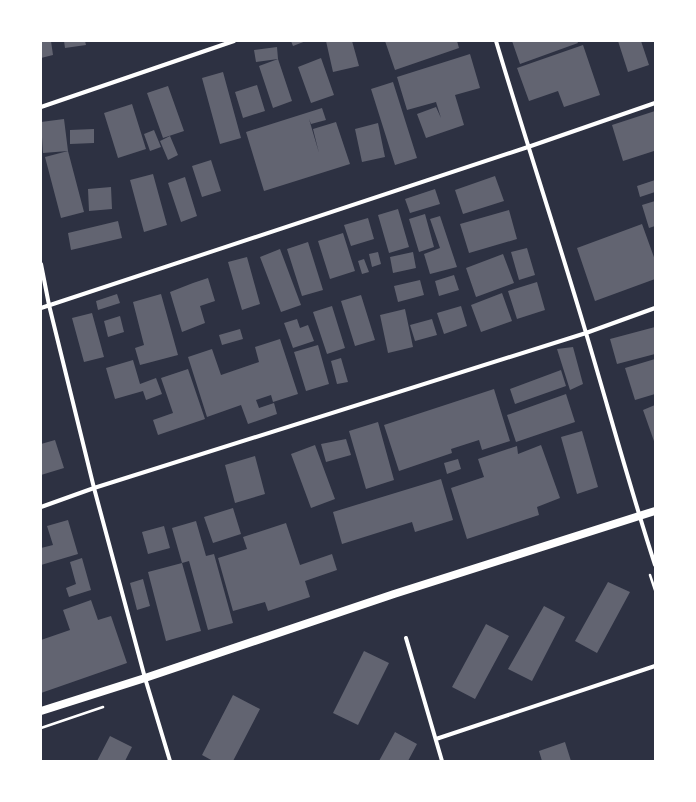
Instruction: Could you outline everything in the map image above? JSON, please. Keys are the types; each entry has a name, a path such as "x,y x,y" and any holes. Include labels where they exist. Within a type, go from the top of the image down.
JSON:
{"main road":[{"path":"41,711 145,678 394,594 655,511"}],"street":[{"path":"41,107 234,41"},
{"path":"496,41 586,333 639,516 655,565"},
{"path":"41,308 528,147 655,103"},
{"path":"41,264 49,305 94,488 145,678 170,761"},
{"path":"41,507 94,488 586,333 655,308"},
{"path":"406,638 442,761"},
{"path":"436,739 655,666"}],"building":[{"path":"41,41 51,41 53,55 41,58"},
{"path":"64,41 85,41 86,45 65,48"},
{"path":"291,41 306,41 293,46"},
{"path":"326,41 352,41 359,66 333,72"},
{"path":"385,41 457,41 459,48 395,70"},
{"path":"512,41 577,41 578,43 520,64"},
{"path":"618,41 641,41 649,65 628,72"},
{"path":"583,45 600,95 564,107 558,91 529,101 517,68"},
{"path":"277,47 278,59 256,62 254,50"},
{"path":"470,54 480,88 455,95 464,125 426,138 417,114 436,107 441,118 436,102 407,110 397,77"},
{"path":"321,58 334,95 311,103 298,67"},
{"path":"278,59 292,101 273,108 259,66"},
{"path":"223,72 241,138 220,144 202,78"},
{"path":"393,82 417,158 395,165 371,89"},
{"path":"257,85 265,111 243,118 235,92"},
{"path":"168,86 184,131 163,138 147,93"},
{"path":"132,104 146,149 118,158 104,113"},
{"path":"322,108 326,120 311,124 309,119 319,153 313,129 336,122 350,164 264,191 246,132"},
{"path":"655,111 655,155 654,151 623,161 612,125"},
{"path":"64,119 68,151 43,153 41,122"},
{"path":"378,123 385,157 362,162 355,129"},
{"path":"94,129 94,143 70,144 70,130"},
{"path":"154,130 161,147 150,151 144,134"},
{"path":"170,136 178,155 168,160 160,141"},
{"path":"68,151 84,212 61,218 45,157"},
{"path":"211,160 221,191 202,197 192,166"},
{"path":"153,174 167,225 144,232 130,180"},
{"path":"495,176 504,201 463,214 455,190"},
{"path":"185,177 197,216 181,222 168,183"},
{"path":"655,180 655,192 640,197 637,186"},
{"path":"111,187 112,209 89,211 88,189"},
{"path":"435,189 440,204 410,213 405,199"},
{"path":"655,201 655,226 649,228 642,205"},
{"path":"398,209 409,247 389,253 378,215"},
{"path":"509,210 517,239 469,253 460,224"},
{"path":"425,214 434,247 419,252 409,219"},
{"path":"440,216 457,267 430,274 424,254 440,248 430,219"},
{"path":"368,218 374,239 351,246 344,225"},
{"path":"118,221 122,238 71,250 68,233"},
{"path":"642,224 655,260 655,279 595,301 577,248"},
{"path":"343,233 355,271 330,279 318,241"},
{"path":"308,242 323,290 302,296 287,249"},
{"path":"527,248 535,275 519,280 511,252"},
{"path":"280,249 301,305 281,312 260,257"},
{"path":"378,252 381,264 372,267 369,254"},
{"path":"413,252 416,268 393,273 390,257"},
{"path":"503,254 514,283 476,297 466,268"},
{"path":"247,257 260,304 242,310 228,262"},
{"path":"364,259 369,272 362,274 358,261"},
{"path":"454,275 459,290 439,296 435,281"},
{"path":"208,278 215,301 200,306 205,323 182,332 170,292"},
{"path":"420,280 424,295 398,302 394,286"},
{"path":"537,282 545,310 517,319 508,291"},
{"path":"502,293 512,321 481,332 471,305"},
{"path":"117,294 120,303 98,310 96,301"},
{"path":"161,294 178,355 140,365 135,348 144,345 133,302"},
{"path":"361,295 375,340 355,346 341,301"},
{"path":"332,306 345,348 327,354 313,312"},
{"path":"461,306 467,326 444,334 437,313"},
{"path":"405,309 413,347 388,353 380,315"},
{"path":"92,313 104,357 84,362 72,318"},
{"path":"120,316 124,332 108,337 104,321"},
{"path":"297,319 300,328 308,325 314,341 293,348 284,323"},
{"path":"432,319 437,335 415,341 410,325"},
{"path":"655,327 655,354 617,364 610,339"},
{"path":"240,329 243,339 222,345 219,335"},
{"path":"280,339 298,394 273,402 271,395 256,400 259,408 274,403 277,414 248,424 241,405 207,417 188,357 212,349 221,375 259,362 255,347"},
{"path":"318,345 329,384 306,391 294,352"},
{"path":"573,347 583,384 570,390 557,349"},
{"path":"341,358 348,382 337,384 331,361"},
{"path":"655,359 655,394 635,400 625,368"},
{"path":"133,360 140,384 156,378 162,394 146,400 143,391 115,399 106,368"},
{"path":"188,369 205,419 158,435 153,420 173,413 161,378"},
{"path":"561,370 566,386 515,404 510,389"},
{"path":"494,389 510,441 482,450 479,440 451,449 452,453 399,471 384,425"},
{"path":"566,394 575,422 516,442 507,415"},
{"path":"655,405 655,444 643,410"},
{"path":"378,422 394,480 366,489 349,431"},
{"path":"582,431 598,487 577,494 561,437"},
{"path":"346,439 351,455 326,462 321,444"},
{"path":"55,440 64,468 41,475 41,444"},
{"path":"315,445 335,499 311,508 291,454"},
{"path":"541,445 560,498 537,507 539,515 467,539 451,488 484,477 478,459 517,446 518,454"},
{"path":"255,456 265,494 235,503 225,465"},
{"path":"458,459 461,469 447,474 444,463"},
{"path":"441,479 453,520 415,532 412,522 342,544 333,512"},
{"path":"233,508 241,534 213,543 204,517"},
{"path":"68,520 78,554 41,565 41,548 53,545 47,526"},
{"path":"196,521 206,556 214,554 233,623 208,630 189,561 182,563 172,528"},
{"path":"286,523 300,565 332,554 337,570 305,581 310,597 268,611 265,602 233,611 218,558 247,549 243,537"},
{"path":"164,526 170,548 148,554 142,532"},
{"path":"82,558 91,590 69,597 66,588 76,584 70,562"},
{"path":"182,563 201,631 166,641 148,572"},
{"path":"143,579 150,606 137,610 130,583"},
{"path":"608,582 630,592 597,653 575,641"},
{"path":"91,600 98,620 111,616 127,663 41,693 41,640 70,630 63,610"},
{"path":"544,606 565,617 532,681 508,669"},
{"path":"486,624 509,636 475,699 452,687"},
{"path":"364,651 389,663 358,725 333,713"},
{"path":"233,695 260,709 233,761 213,761 202,755"},
{"path":"395,732 417,744 408,761 379,761"},
{"path":"110,736 132,747 125,761 97,761"},
{"path":"565,742 571,761 542,761 539,751"}]}
